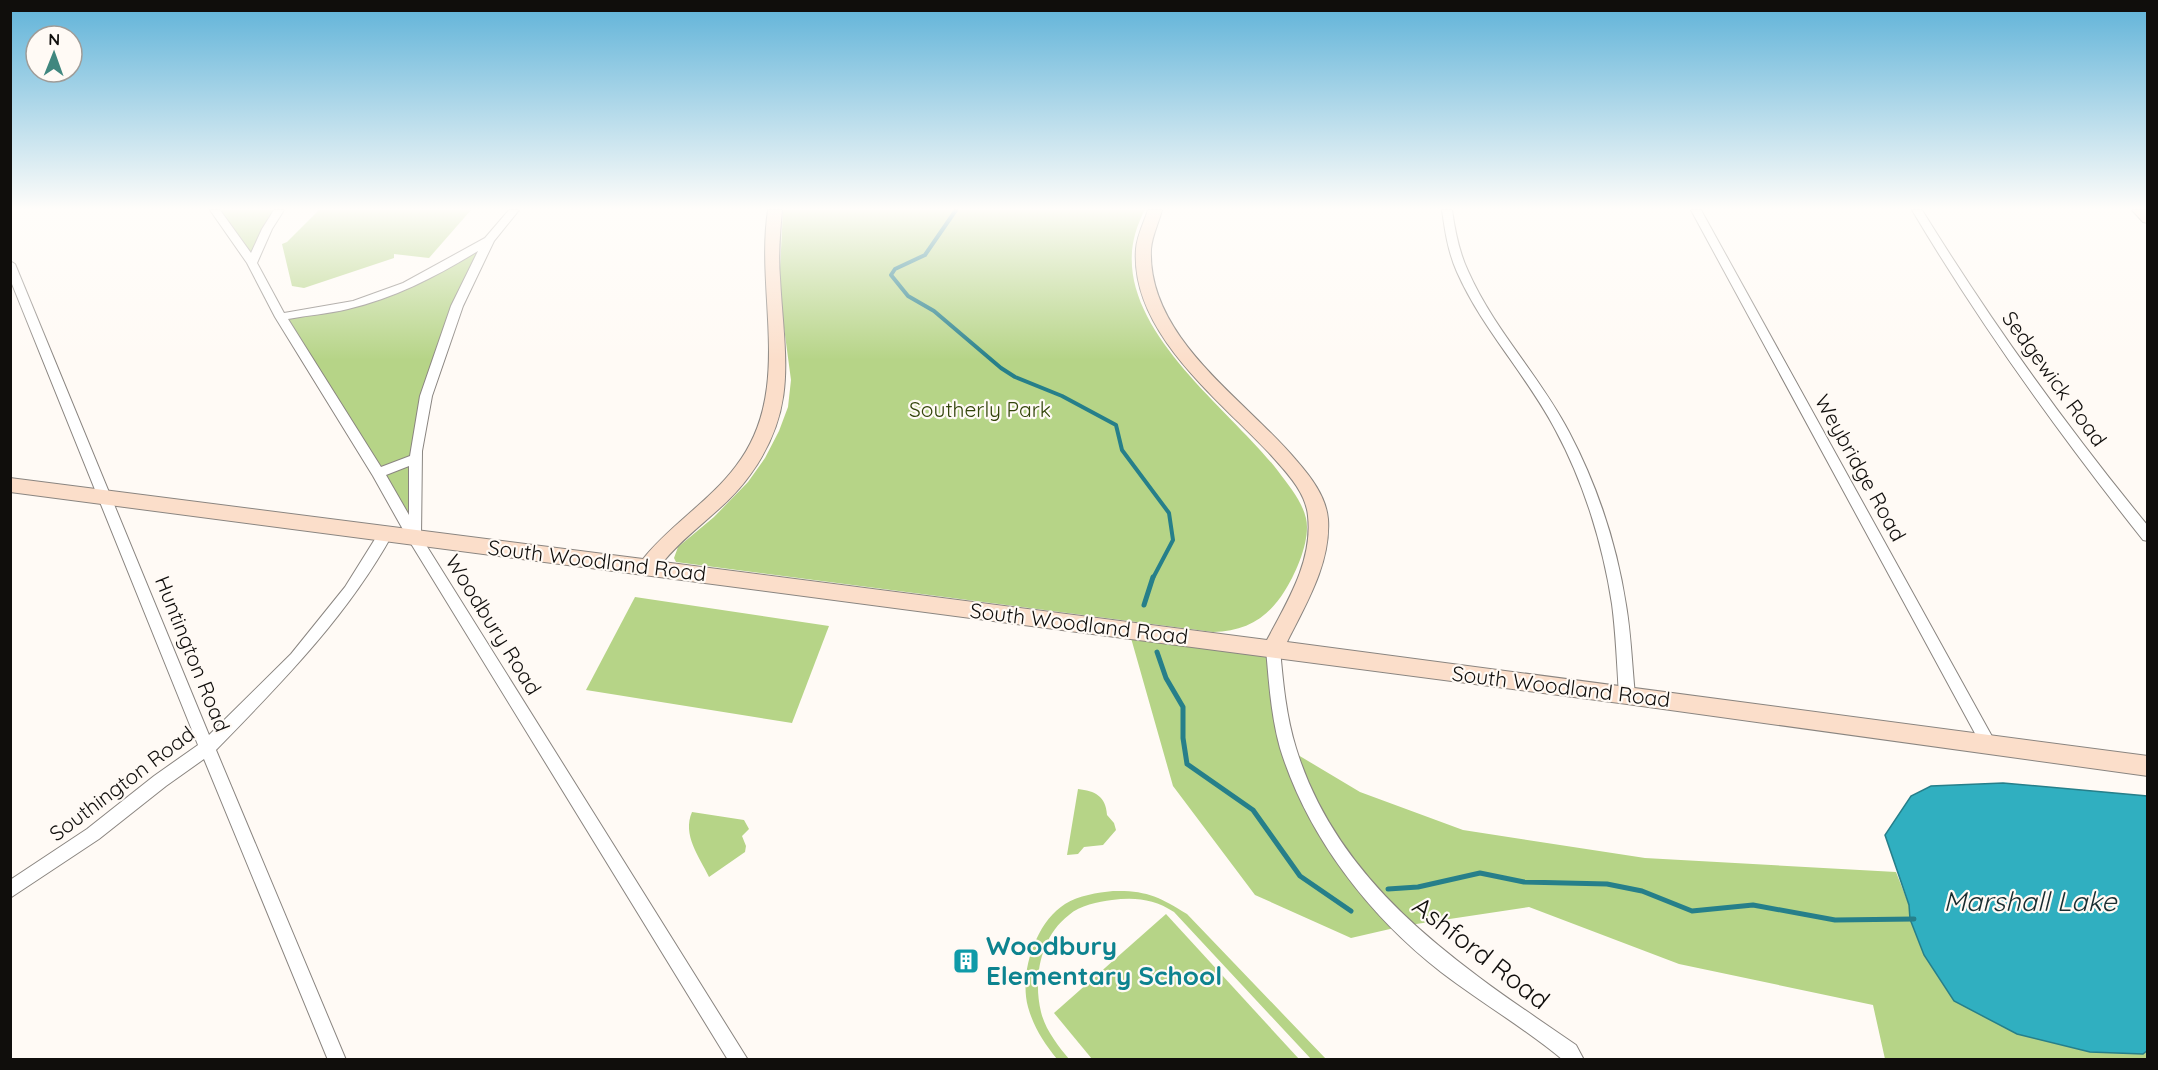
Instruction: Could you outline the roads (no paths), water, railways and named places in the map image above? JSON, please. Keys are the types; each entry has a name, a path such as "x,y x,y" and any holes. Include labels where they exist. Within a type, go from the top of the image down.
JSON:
{"street":[{"name":"Woodbury Road","path":"250,260 281,317 378,473 414,538 739,1059"},
{"path":"281,317 353,305 386,294 457,260"},
{"path":"414,538 416,459 426,396 457,306 479,260"},
{"path":"648,567 672,537 716,500 745,470 771,421 780,376 772,260"},
{"path":"1144,260 1148,288 1157,315 1182,352 1271,443 1301,478 1313,498 1318,517 1312,563 1305,585 1273,650"},
{"path":"1459,260 1473,295 1535,385 1563,432 1594,503 1615,579 1627,695"},
{"name":"Weybridge Road","path":"1723,260 1989,745"},
{"name":"Sedgewick Road","path":"1949,260 1991,327 2116,497 2148,536"},
{"name":"Huntington Road","path":"10,264 207,748 337,1059"},
{"path":"378,473 416,459"},
{"name":"South Woodland Road","path":"10,485 1627,695 2148,766"},
{"name":"Southington Road","path":"10,890 93,834 160,781 207,748 296,658 350,591 385,535"},
{"name":"Ashford Road","path":"1273,650 1279,705 1288,749 1306,796 1337,846 1392,915 1428,950 1576,1057"}],"water":[{"name":"Marshall Lake","path":"2003,783 2147,796 2148,1050 2143,1054 2090,1052 2017,1034 1954,1001 1924,955 1910,919 1909,905 1885,835 1911,796 1931,786"}],"waterway":[{"path":"914,260 895,269 891,275 908,296 934,311 1001,368 1015,377 1062,396 1116,425 1122,450 1169,513 1173,540 1153,578"},
{"path":"1144,605 1153,577"},
{"path":"1157,652 1166,678 1183,707 1183,738 1187,764 1253,810 1300,876 1351,911"},
{"path":"1388,889 1418,887 1480,873 1524,882 1607,884 1642,891 1692,911 1753,905 1835,920 1914,919"}],"place":[{"name":"Woodbury Elementary School","path":"966,961"}],"park label":[{"name":"Southerly Park","path":"980,410"}]}
